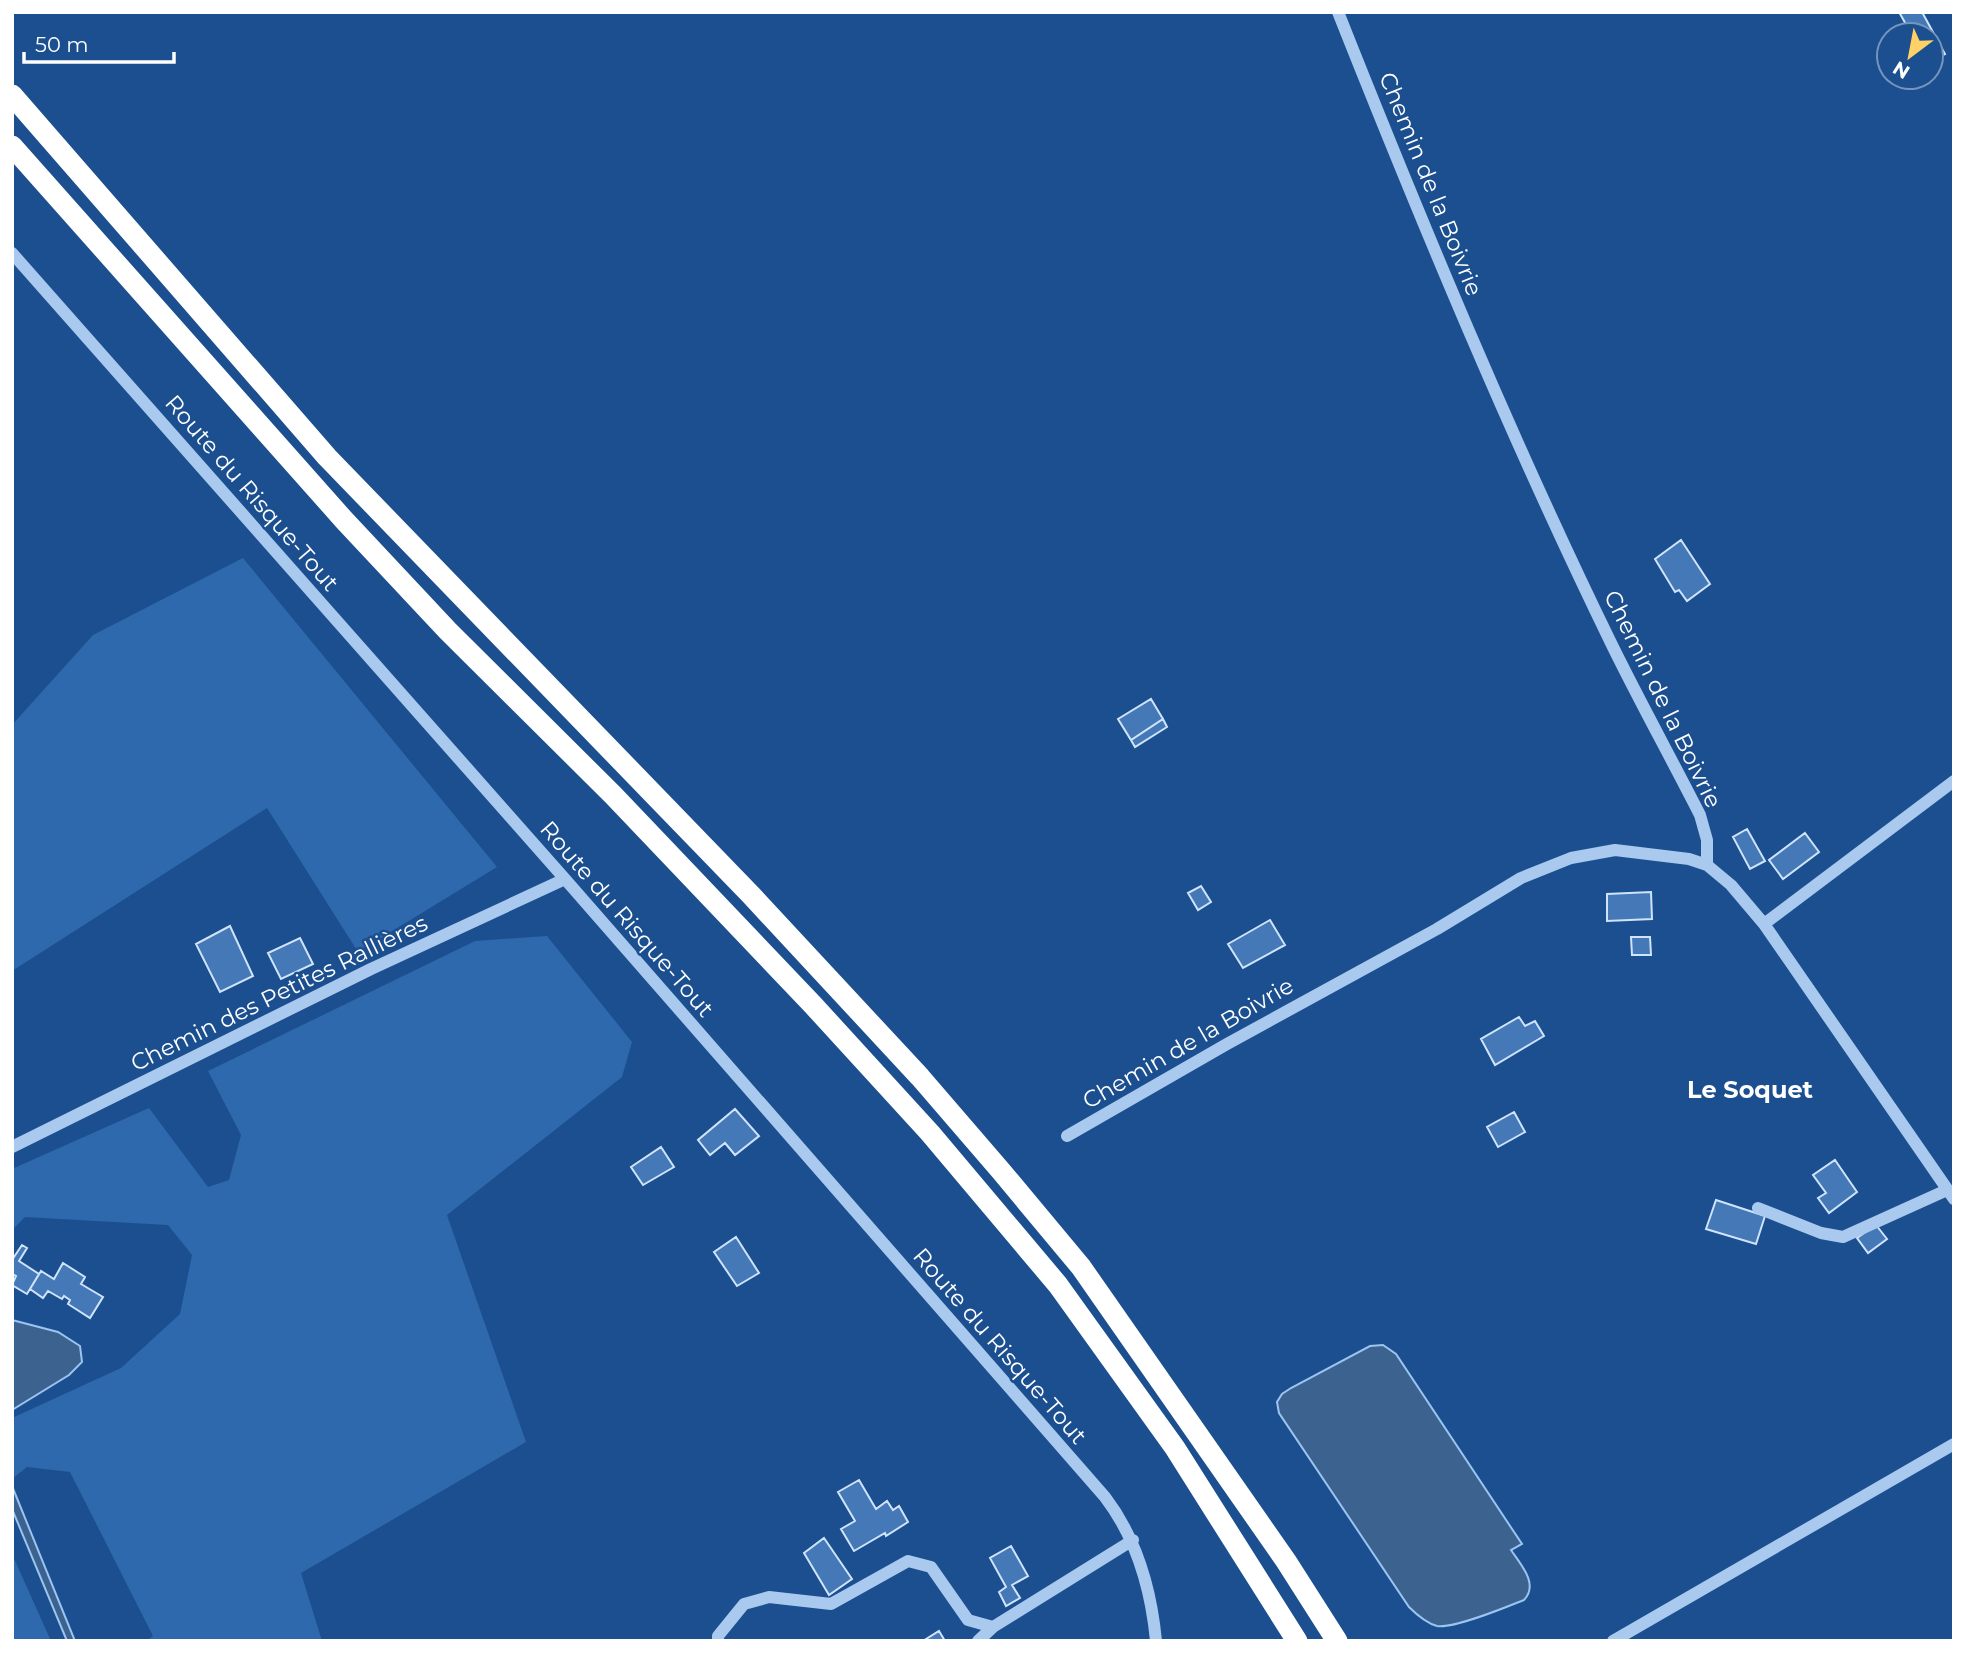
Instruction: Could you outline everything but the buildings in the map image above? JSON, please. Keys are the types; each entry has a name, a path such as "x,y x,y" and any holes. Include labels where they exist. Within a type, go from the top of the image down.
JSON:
{"highway":[{"path":"12,95 327,457 751,895 920,1077 1001,1171 1081,1268 1286,1561 1337,1641"},
{"path":"12,146 344,520 448,631 622,805 813,1005 930,1133 1058,1285 1175,1448 1297,1641"}],"street":[{"name":"Chemin de la Boivrie","path":"1067,1136 1227,1044 1437,929 1521,878 1571,858 1615,850 1689,859 1707,865 1707,840 1700,814 1613,647 1531,472 1420,219 1338,12"},
{"name":"Route du Risque-Tout","path":"12,253 565,879 1105,1497 1122,1519 1133,1540 1146,1579 1157,1641"},
{"path":"1764,924 1954,781"},
{"path":"1707,865 1731,885 1764,924 1951,1194 1843,1237 1821,1233 1758,1208"},
{"name":"Chemin des Petites Rallières","path":"12,1147 371,969 565,879"},
{"path":"1613,1641 1954,1444"},
{"path":"978,1641 993,1628 1133,1540"},
{"path":"719,1641 718,1636 744,1604 769,1597 831,1604 908,1561 931,1567 968,1620 993,1628"}],"shaded area":[{"path":"243,558 497,867 358,952 267,808 12,971 12,725 93,635"},
{"path":"547,936 632,1042 622,1077 447,1215 526,1442 301,1573 322,1641 146,1641 153,1636 70,1472 27,1467 12,1479 12,1418 121,1368 180,1314 192,1255 168,1225 25,1217 12,1230 12,1169 149,1108 208,1187 229,1180 241,1135 208,1071 475,941"},
{"path":"12,1320 58,1332 80,1346 82,1362 69,1375 12,1410"},
{"path":"1383,1345 1396,1354 1522,1544 1511,1550 1529,1581 1530,1588 1524,1600 1480,1617 1445,1626 1437,1626 1422,1618 1409,1607 1279,1413 1277,1402 1282,1394 1291,1388 1370,1346"},
{"path":"12,1486 75,1641 67,1641 12,1509"},
{"path":"12,1554 51,1641 12,1641"}],"district":[{"name":"Le Soquet","path":"1750,1089"}]}
